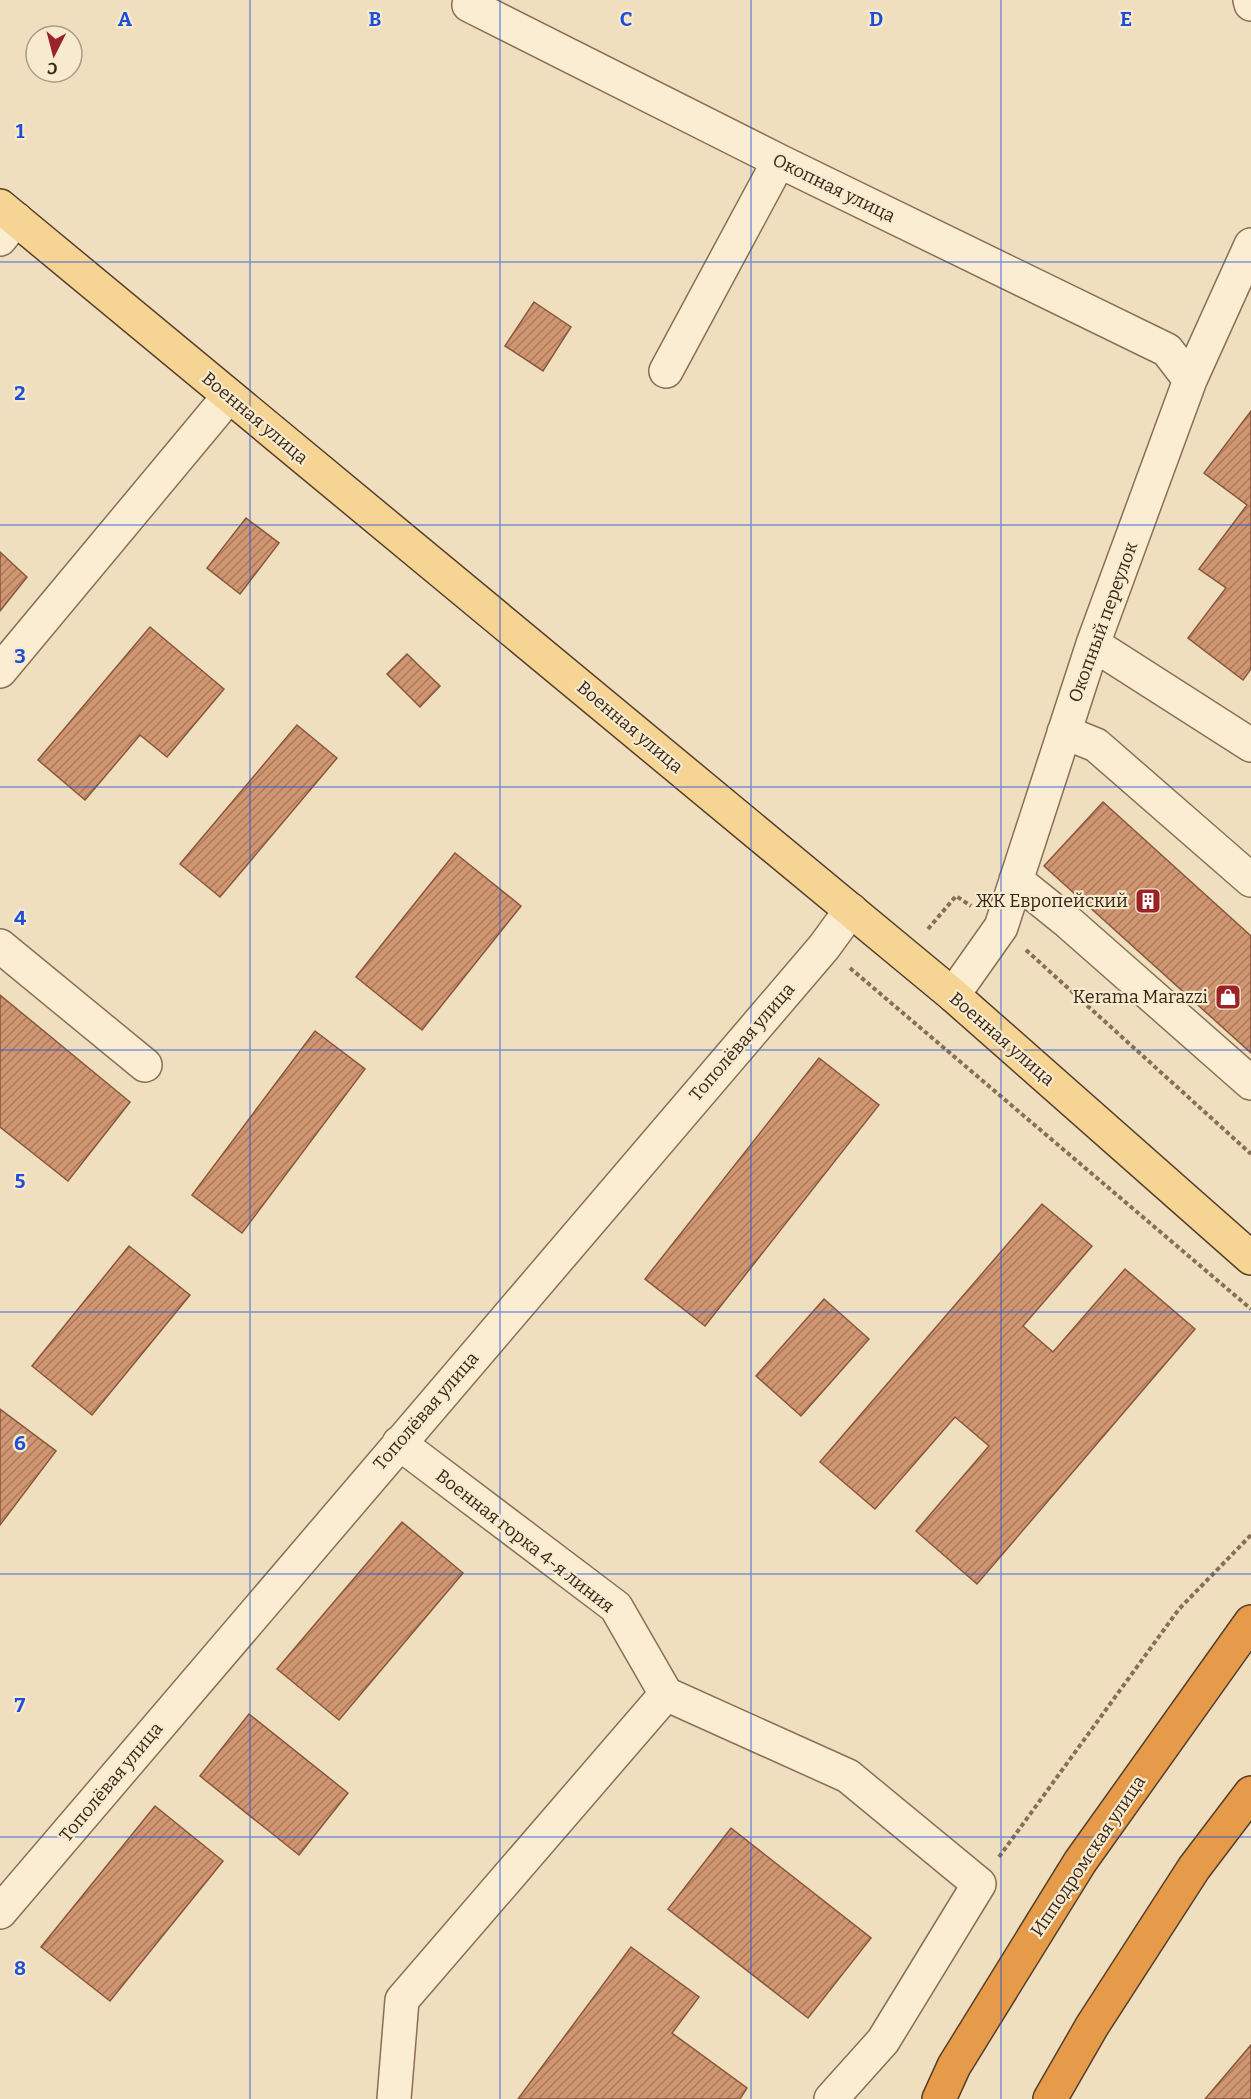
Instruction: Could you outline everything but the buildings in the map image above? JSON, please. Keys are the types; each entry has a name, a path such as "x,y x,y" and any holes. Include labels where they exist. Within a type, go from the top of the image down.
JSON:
{"highway":[{"name":"Ипподромская улица","path":"939,2099 954,2066 1080,1862 1251,1622"},
{"path":"1050,2099 1092,2026 1194,1868 1251,1793"}],"main road":[{"name":"Военная улица","path":"5,221 229,396 850,910 952,995 1251,1258"}],"street":[{"name":"Окопная улица","path":"469,5 779,161 1167,350 1190,381"},
{"path":"666,371 779,161"},
{"name":"Окопный переулок","path":"952,995 1001,927 1093,644 1190,381 1251,245"},
{"path":"0,671 229,396"},
{"path":"1093,644 1251,745"},
{"path":"1064,732 1096,745 1251,880"},
{"path":"1016,880 1068,922 1251,1083"},
{"name":"Тополёвая улица","path":"0,1912 824,947 850,910"},
{"path":"0,946 146,1065"},
{"name":"Военная горка 4-я линия","path":"399,1443 616,1607 666,1694"},
{"path":"394,2099 402,2000 666,1694 848,1776 979,1884 883,2041 831,2099"}],"path":[{"path":"905,956 956,896 1001,927 1251,1154"},
{"path":"824,947 879,991 1251,1310"},
{"path":"979,1884 1179,1608 1251,1535"}],"place":[{"name":"ЖК Европейский","path":"1148,901"},
{"name":"Kerama Marazzi","path":"1228,997"}]}
